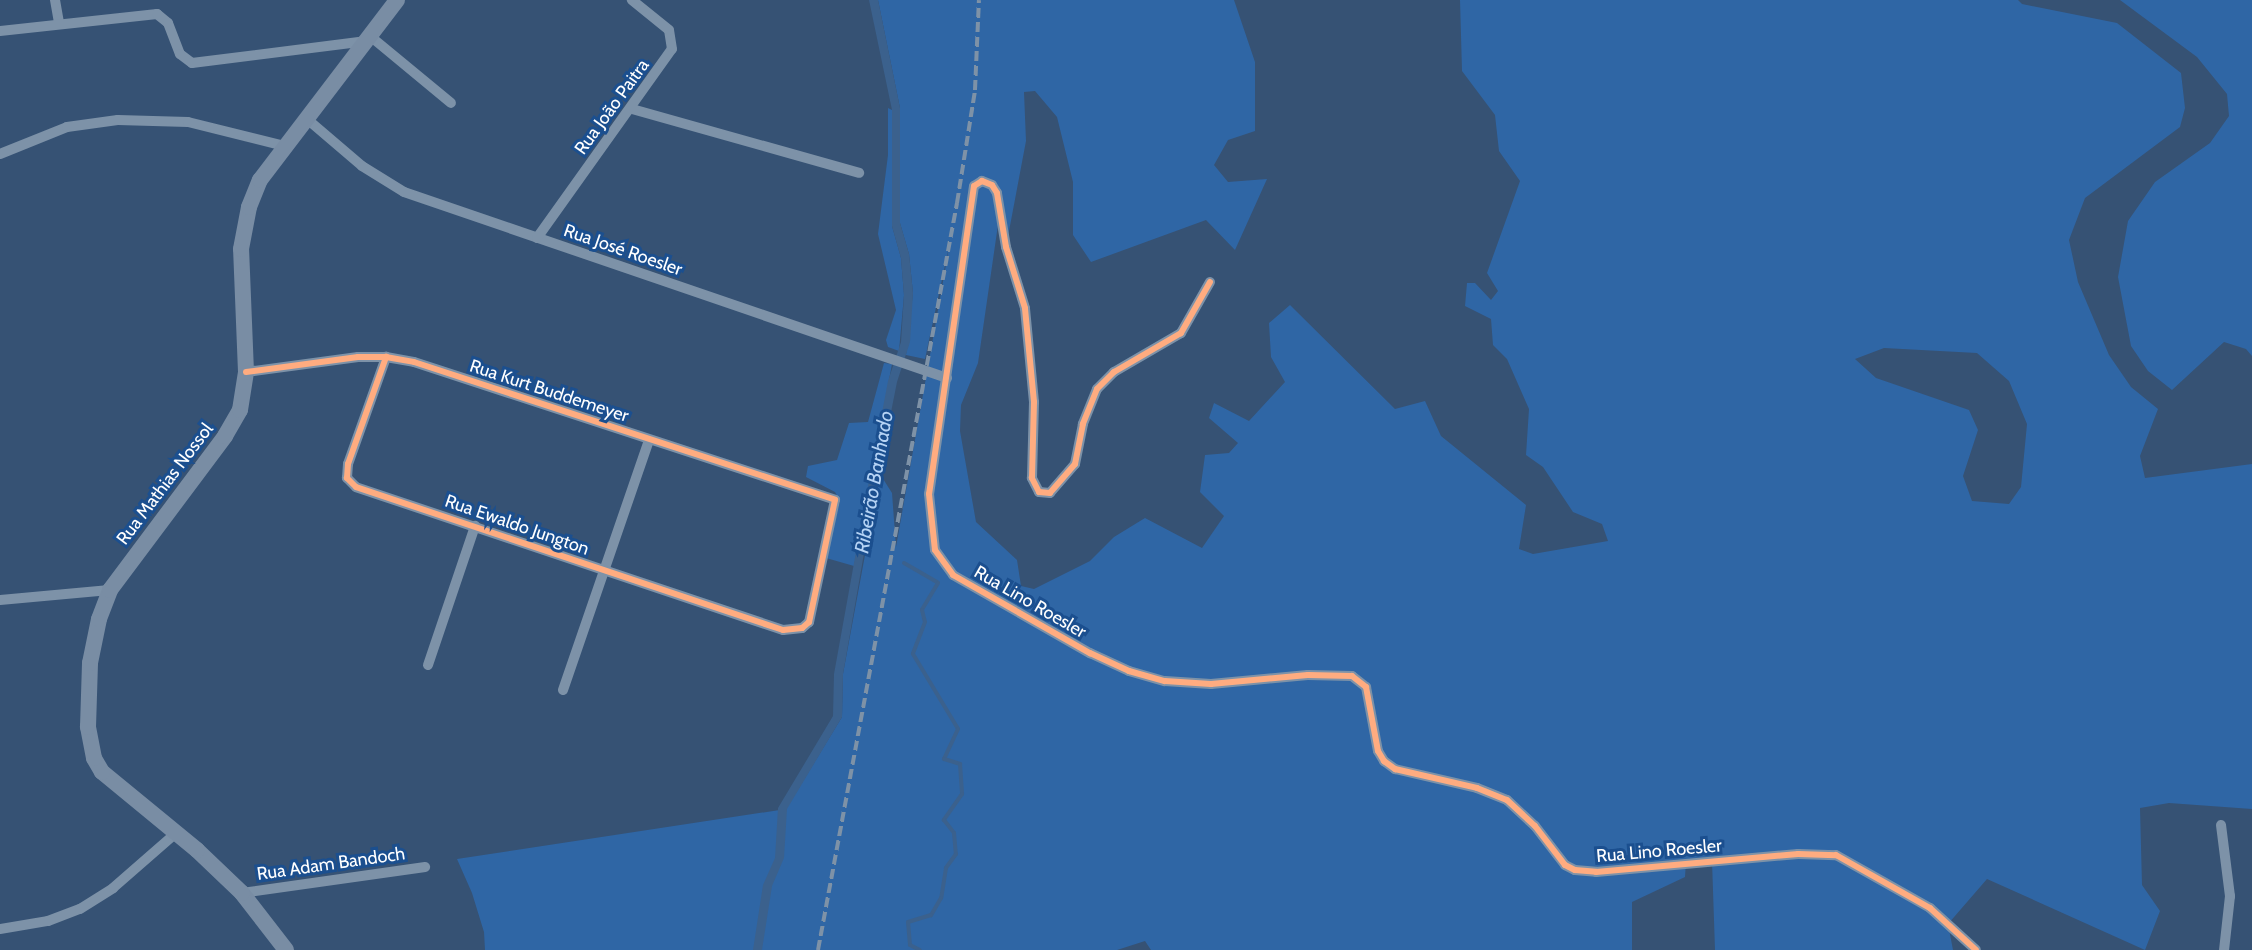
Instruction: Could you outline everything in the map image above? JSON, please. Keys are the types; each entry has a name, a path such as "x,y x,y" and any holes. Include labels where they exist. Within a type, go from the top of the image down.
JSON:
{"street":[{"path":"55,0 59,23"},
{"name":"Rua Mathias Nossol","path":"286,950 242,893 176,833 110,781 90,743 90,663 99,619 110,590 233,424 246,372 240,296 244,227 260,180 397,0"},
{"name":"Rua João Paitra","path":"537,238 666,60 673,39 662,22 632,0"},
{"path":"0,31 157,14 168,23 180,54 192,63 368,39 451,103"},
{"path":"632,109 859,174"},
{"name":"Rua José Roesler","path":"307,119 390,185 537,238 947,378"},
{"path":"0,154 59,130 118,120 188,122 285,146"},
{"name":"Rua Lino Roesler","path":"1210,282 1181,333 1114,372 1097,389 1083,424 1075,464 1050,493 1039,492 1032,478 1034,402 1025,308 1006,247 997,193 982,182 974,186 969,201 970,222 929,494 935,550 953,575 1058,636 1129,671 1165,681 1211,684 1308,675 1352,676 1366,687 1377,751 1384,761 1395,769 1477,788 1507,800 1535,826 1565,865 1575,870 1596,872 1798,854 1836,855 1930,908 1976,950"},
{"name":"Rua Kurt Buddemeyer","path":"246,372 338,359 386,357 414,362 835,500 809,622 802,628"},
{"name":"Rua Ewaldo Jungton","path":"386,357 348,464 347,478 356,487 783,630 802,628"},
{"path":"563,690 649,440"},
{"path":"428,665 476,526"},
{"path":"0,600 110,590"},
{"path":"2221,825 2230,896 2224,950"},
{"path":"0,930 48,921 80,909 112,888 176,833"},
{"name":"Rua Adam Bandoch","path":"242,893 425,867"}],"shaded area":[{"path":"878,0 1234,0 1255,62 1255,131 1228,140 1214,165 1228,182 1267,179 1235,250 1206,220 1091,262 1073,235 1073,182 1057,117 1035,91 1024,92 1026,141 1006,247 999,218 978,363 961,405 960,431 976,522 1017,560 1021,586 1034,589 1090,561 1114,537 1145,518 1202,548 1224,516 1200,492 1205,455 1229,453 1238,443 1209,418 1214,403 1249,421 1285,382 1271,357 1269,323 1290,305 1395,409 1425,401 1441,436 1526,505 1519,549 1533,554 1608,541 1602,524 1573,512 1543,467 1526,455 1529,409 1507,359 1493,345 1491,319 1465,306 1467,283 1475,283 1491,300 1498,291 1487,273 1520,181 1499,151 1495,115 1462,71 1460,0 2018,0 2022,4 2117,23 2181,73 2185,108 2180,127 2085,198 2069,240 2078,282 2109,355 2131,387 2158,409 2140,456 2145,478 2252,464 2252,809 2169,803 2140,808 2142,885 2160,911 2145,950 1987,879 1948,924 1953,950 1715,950 1712,861 1686,862 1685,877 1632,902 1632,950 1151,950 1145,941 1117,950 485,950 484,932 472,893 457,859 786,809 842,717 843,674 880,474 892,493 896,547 950,242 925,359 906,355 913,293 909,254 900,223 900,108","holes":["1884,348 1977,353 2009,381 2027,424 2021,487 2009,504 1972,501 1963,476 1978,430 1969,410 1876,378 1855,359"]},
{"path":"2120,0 2252,0 2252,356 2246,349 2224,342 2172,390 2148,371 2131,346 2118,277 2128,221 2155,182 2210,143 2229,116 2227,94 2197,57"},
{"path":"888,108 892,110 892,226 901,258 904,295 899,351 888,347 886,340 896,310 878,234 888,155"},
{"path":"884,363 892,364 854,566 826,558 840,501 835,492 806,477 808,466 837,460 849,423 868,422"}],"water":[{"name":"Ribeirão Banhado","path":"869,0 878,0 900,108 900,223 909,254 913,293 910,342 897,382 871,513 843,674 842,717 787,809 784,858 772,886 762,950 753,950 763,885 775,858 778,808 833,716 834,674 863,513 888,381 901,342 904,295 901,258 892,226 892,110"}],"waterway":[{"path":"904,563 938,583 922,610 925,622 913,654 958,729 944,759 960,764 962,794 944,820 954,833 956,854 946,868 941,898 931,915 908,922 910,945 920,950"}],"railway":[{"path":"818,950 957,203 975,90 979,0"}],"cycle path":[{"path":"1210,282 1181,333 1114,372 1097,389 1083,424 1075,464 1050,493 1039,492 1032,478 1034,402 1025,308 1006,247 997,193 992,185 982,181 974,186 929,494 935,550 953,575 1090,653 1129,671 1165,681 1211,684 1308,675 1352,676 1366,687 1378,751 1384,761 1395,769 1477,788 1507,800 1535,826 1565,865 1575,870 1596,872 1798,854 1836,855 1930,908 1976,950"},
{"path":"246,372 358,357 386,357 414,362 835,500 809,622 802,628 783,630 356,487 347,478 348,464 386,357"}]}
